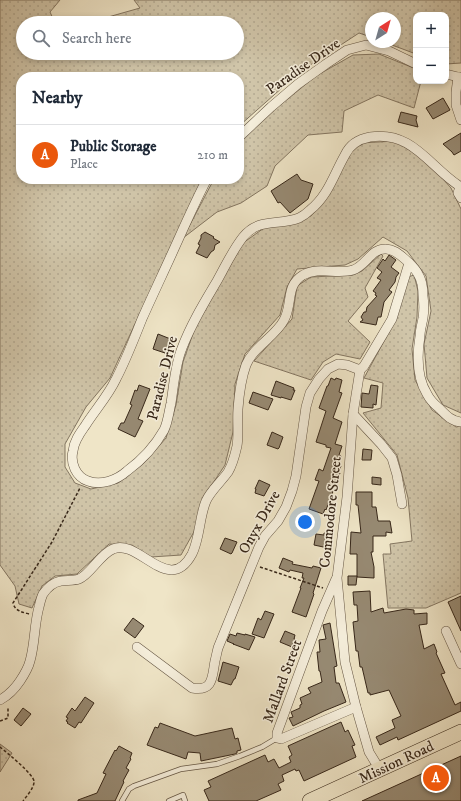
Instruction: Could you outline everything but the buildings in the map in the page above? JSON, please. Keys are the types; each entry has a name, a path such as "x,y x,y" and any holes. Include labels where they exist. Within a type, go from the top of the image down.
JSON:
{"main road":[{"name":"Mission Road","path":"310,801 461,732"}],"street":[{"name":"Paradise Drive","path":"244,132 298,84 347,50 366,45 389,51 413,63"},
{"path":"449,75 460,77 456,92 456,104 461,120"},
{"name":"Paradise Drive","path":"84,480 102,483 113,480 136,464 148,453 164,429 169,415 174,379 181,349 193,323 234,250 245,235 252,229 262,224 298,218 319,203 327,191 346,152 354,143 364,138 376,136 391,137 407,143 419,151 444,175 460,187"},
{"path":"84,480 72,464 72,451 77,437 118,376 204,184"},
{"path":"460,187 458,193 461,198"},
{"path":"0,700 11,694 27,670 31,659 37,616 43,594 52,585 60,581 72,581 82,578 104,555 113,549 122,548 133,552 163,568 172,571 181,568 187,561 192,553 197,539 205,504 209,495 228,471 234,458 238,443 238,409 240,389 249,358 285,318 290,292 294,284 301,276 311,272 349,272 359,268 377,251 386,249 401,255 419,275 423,288 423,318 418,352 419,370 424,387 432,401 450,419 458,423 461,422"},
{"name":"Commodore Street","path":"380,770 369,752 345,662 337,578 347,497 353,414 360,370 364,366 392,319 398,304 409,264"},
{"name":"Onyx Drive","path":"137,647 192,688 200,689 207,687 214,676 218,648 251,564 259,546 278,521 286,507 292,492 296,476 306,407 310,393 328,370 338,364 347,365 360,370"},
{"path":"353,414 392,458 397,475 402,504"},
{"name":"Mallard Street","path":"337,578 322,611 277,733 277,738 281,739 356,707"},
{"path":"446,631 461,664"}],"lane":[{"path":"122,801 129,789 134,786 181,769 218,764 262,748 277,738"},
{"path":"169,801 183,795 185,801"}],"path":[{"path":"37,616 18,610 14,607 13,603 52,542 84,480"},
{"path":"251,564 331,591"},
{"path":"0,721 8,718"},
{"path":"0,747 26,769 34,779 33,786 23,801"}],"shaded area":[{"path":"0,0 60,0 50,12 52,16 16,16 16,60 244,60 244,16 112,16 140,8 134,0 461,0 461,63 449,64 449,12 413,12 413,53 400,48 401,12 365,12 365,35 359,33 301,71 244,122 244,72 16,72 16,184 200,184 110,378 86,407 65,444 65,467 75,483 91,489 118,483 144,463 166,438 176,405 183,362 195,328 243,243 264,228 292,224 311,216 330,193 346,158 361,143 395,141 427,161 451,188 461,209 461,413 443,405 427,378 424,344 431,311 426,276 407,251 383,237 358,259 345,265 297,269 287,287 280,315 245,354 235,384 233,432 225,465 211,486 196,528 181,555 151,557 132,545 109,544 77,574 55,576 42,586 32,608 19,604 15,586 0,565"},
{"path":"379,54 413,68 413,84 420,84 414,108 378,95 344,111 342,132 308,135 275,166 267,186 241,203 217,212 183,238 211,184 244,184 244,138 258,123 316,76 353,55"},
{"path":"381,254 383,256 365,288 368,297 348,321 370,342 360,359 336,354 323,362 311,380 254,361 292,319 297,286 311,277 353,275 362,271"},
{"path":"414,275 418,291 417,317 412,349 415,380 432,410 456,427 461,426 461,593 426,608 388,608 383,554 391,554 390,544 412,541 408,498 397,455 363,413 381,408 383,383 364,378 395,321 408,277"},
{"path":"0,744 12,753 0,772"}],"place":[{"name":"Public Storage","path":"436,778"}]}
